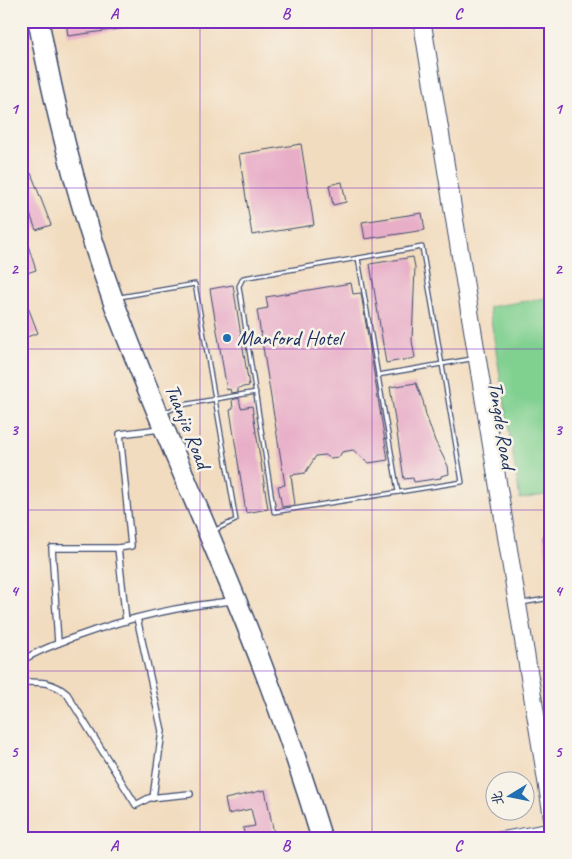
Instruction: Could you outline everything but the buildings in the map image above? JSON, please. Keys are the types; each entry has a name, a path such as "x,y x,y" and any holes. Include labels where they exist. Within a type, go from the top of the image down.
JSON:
{"highway":[{"name":"Tuanjie Road","path":"34,21 64,158 85,229 123,338 232,601 274,708 317,838"},
{"name":"Tuanjie Road","path":"42,21 72,155 93,227 117,298 163,414 248,616 297,747 326,838"}],"main road":[{"name":"Tongde Road","path":"418,21 551,831"},
{"name":"Tongde Road","path":"426,21 551,784"},
{"path":"494,838 551,831"},
{"path":"536,838 551,831"}],"street":[{"path":"58,643 52,548 118,548 131,546 120,434 160,429"},
{"path":"118,548 126,621"},
{"path":"21,661 36,652 58,643 126,621 180,608 232,601"},
{"path":"137,618 162,731 153,798"},
{"path":"21,682 46,682 67,694 136,805 149,798 190,794"}],"lane":[{"path":"422,247 442,364 462,482 274,512 240,286 243,278 422,247"},
{"path":"358,258 398,492"},
{"path":"117,298 195,284 236,520 212,532"},
{"path":"378,375 473,359"},
{"path":"163,414 182,405 256,392"},
{"path":"521,603 551,598"}],"green space":[{"path":"551,297 551,494 520,499 489,307"}],"place":[{"name":"Manford Hotel","path":"227,338"}]}
